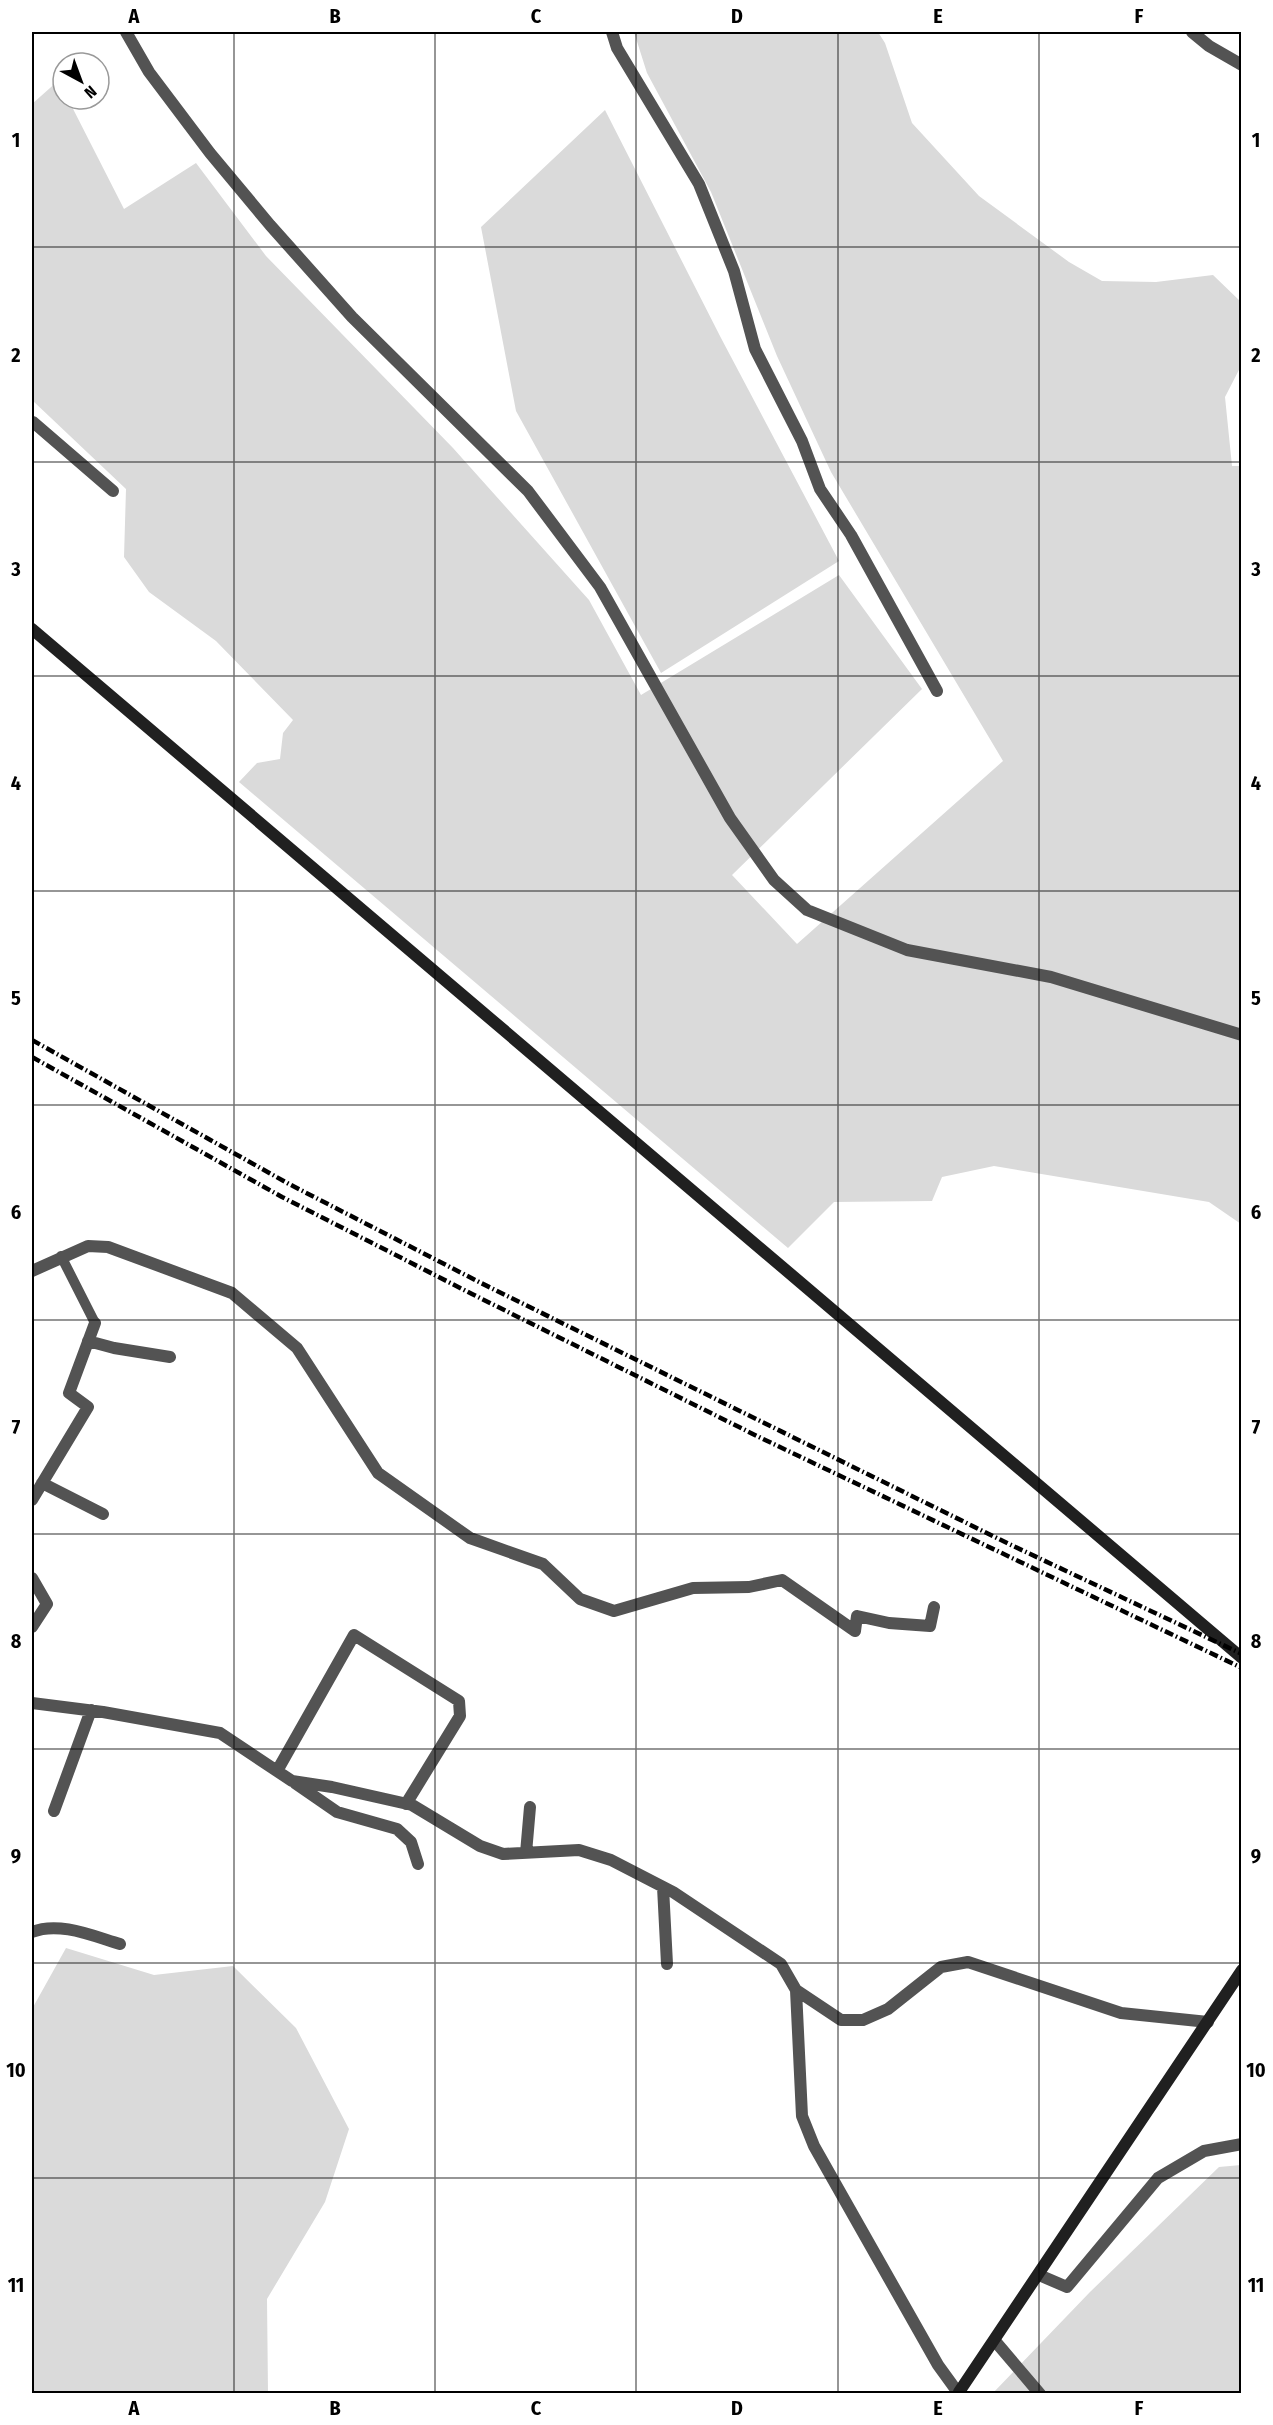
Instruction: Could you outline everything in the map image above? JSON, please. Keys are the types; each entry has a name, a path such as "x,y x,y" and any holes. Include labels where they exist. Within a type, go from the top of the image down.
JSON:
{"street":[{"path":"126,32 149,72 210,153 270,225 352,317 528,491 600,587 730,818 774,880 807,910 907,950 1051,977 1231,1034 1242,1035"},
{"path":"612,32 617,48 699,184 734,271 755,349 802,441 820,489 852,535 937,691"},
{"path":"1192,32 1209,46 1242,65"},
{"path":"32,424 33,422 113,491"},
{"path":"32,629 1242,1658"},
{"path":"32,1271 88,1246 108,1247 232,1293 297,1348 378,1473 470,1538 543,1564 580,1599 615,1611 693,1588 749,1587 782,1580 855,1631 858,1616 888,1623 930,1626 934,1607"},
{"path":"32,1500 88,1407 69,1393 95,1323"},
{"path":"88,1341 114,1348 170,1357"},
{"path":"42,1483 103,1514"},
{"path":"32,1578 46,1604 32,1627"},
{"path":"277,1771 354,1635 459,1701 460,1716 406,1804"},
{"path":"32,1703 91,1710 220,1733 337,1812 397,1829 411,1842 418,1864"},
{"path":"54,1811 91,1710"},
{"path":"292,1781 333,1787 412,1805 480,1846 503,1854 579,1850 611,1860 663,1887 781,1964 796,1989 842,2020 863,2020 888,2009 941,1967 968,1962 1121,2013 1208,2022"},
{"path":"526,1853 530,1807"},
{"path":"663,1887 667,1964"},
{"path":"32,1932 38,1929 70,1929 120,1944"},
{"path":"796,1989 802,2116 814,2146 938,2365 959,2393 1242,1970"},
{"path":"1039,2275 1067,2287 1158,2178 1204,2151 1242,2144"},
{"path":"995,2341 1040,2394"}],"lane":[{"path":"61,1257 95,1323"}],"shaded area":[{"path":"634,32 878,32 885,43 912,123 979,196 1069,262 1102,281 1156,282 1213,275 1240,301 1241,366 1225,397 1232,466 1242,466 1241,1224 1209,1202 994,1166 942,1177 932,1201 834,1202 788,1248 239,782 257,763 280,759 283,733 293,720 216,641 149,592 124,557 126,489 32,400 32,104 51,87 51,111 74,111 124,209 196,163 266,256 453,448 589,600 641,695 839,575 922,689 732,875 797,944 1003,761 831,472 777,356 711,192 647,73"},
{"path":"605,110 721,338 839,561 661,673 516,411 481,227"},
{"path":"66,1948 154,1975 233,1966 296,2028 349,2129 325,2202 267,2299 268,2393 32,2393 32,2009"},
{"path":"1241,2165 1241,2393 992,2394 1090,2292 1219,2167"}],"railway":[{"path":"32,1040 289,1184 479,1282 1009,1544 1242,1654"},
{"path":"32,1057 282,1197 472,1294 759,1437 1242,1668"}]}
